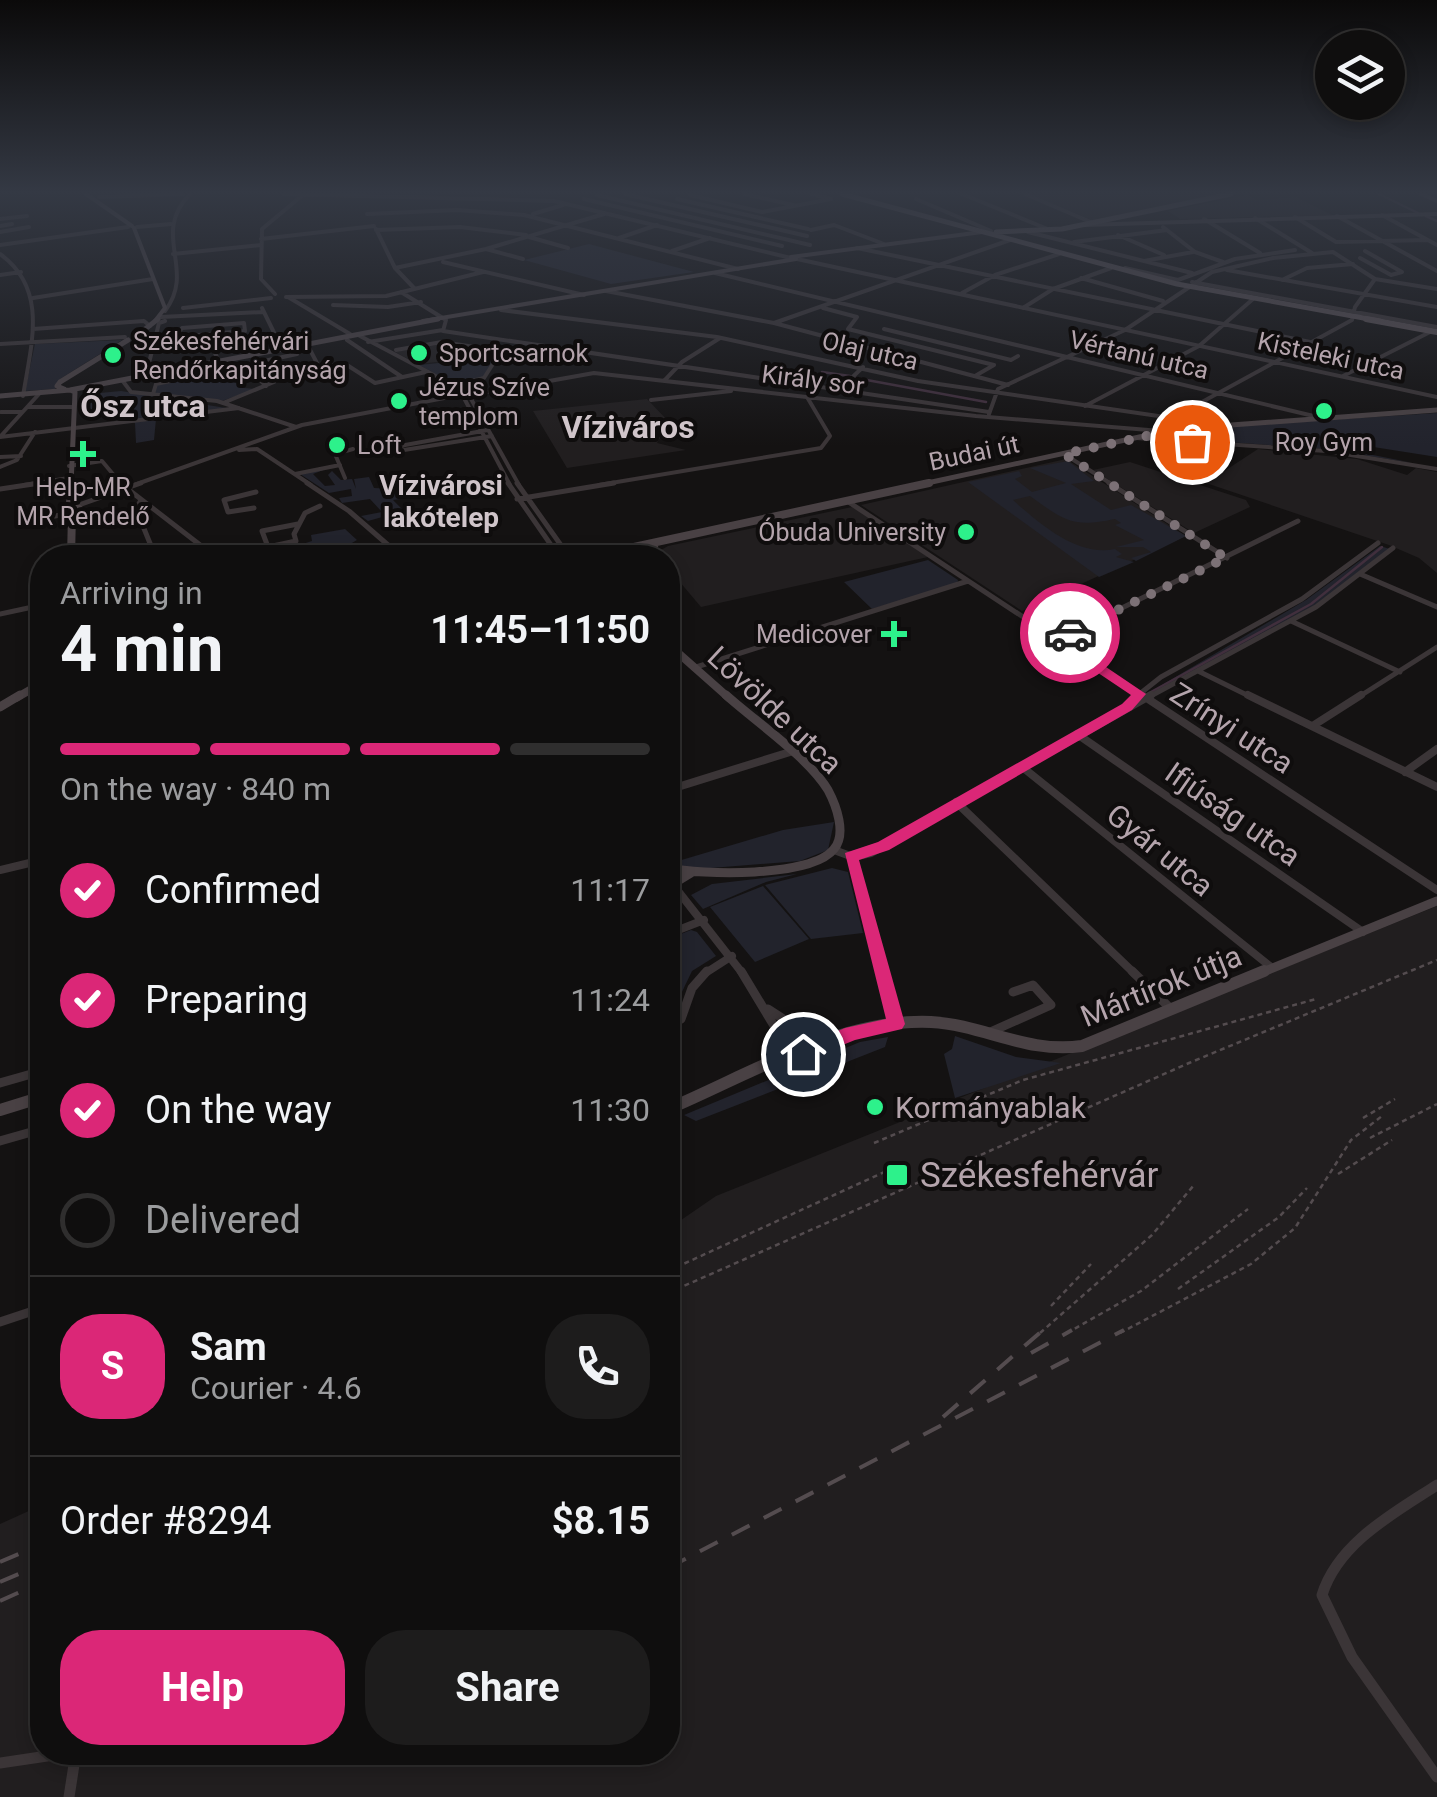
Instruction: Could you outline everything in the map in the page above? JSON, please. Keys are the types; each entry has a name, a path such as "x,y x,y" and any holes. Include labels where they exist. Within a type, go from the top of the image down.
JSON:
{"main road":[{"path":"0,396 70,390 282,348 681,278"},
{"path":"1159,278 1253,300 1435,330"},
{"path":"68,545 69,478 77,403 76,392 57,384 158,319 162,300 153,279"},
{"path":"70,390 74,426"},
{"name":"Budai út","path":"642,545 1147,436 1161,429 1437,410"},
{"path":"68,511 70,466"},
{"path":"658,545 669,539"},
{"name":"Lövölde utca","path":"680,656 819,778 831,798 840,830 834,850"},
{"path":"0,707 30,691"},
{"path":"680,877 692,872 799,865 834,850"},
{"name":"Mártírok útja","path":"680,1104 852,1034 896,1024 939,1023 1030,1049 1068,1050 1437,901"},
{"path":"0,1110 30,1101"}],"street":[{"path":"23,396 33,298 24,278"},
{"path":"158,319 180,290 178,278"},
{"path":"261,278 271,296 294,302"},
{"path":"404,278 414,288"},
{"path":"331,300 402,292 458,278"},
{"path":"509,278 584,295"},
{"name":"Vértanú utca","path":"739,278 1322,418"},
{"name":"Kisteleki utca","path":"886,278 1436,396"},
{"path":"774,323 906,278"},
{"path":"960,294 989,278"},
{"path":"1001,278 1310,342"},
{"path":"1023,308 1053,289 1081,278 1163,301"},
{"path":"370,342 443,330 841,388 989,415 995,392 1126,330 1151,309 1203,278"},
{"path":"1270,278 1437,308"},
{"path":"1282,280 1286,278"},
{"path":"33,298 153,279"},
{"path":"1356,315 1355,306 1375,279 1437,289"},
{"path":"1189,284 1356,315"},
{"path":"162,300 180,290"},
{"path":"606,291 774,323 1008,384"},
{"path":"402,292 446,320 442,342"},
{"path":"1133,300 1140,295"},
{"path":"271,296 264,314 282,348"},
{"path":"183,308 271,296 388,307 421,302"},
{"path":"286,297 354,336 402,377"},
{"path":"318,316 330,313 331,300"},
{"path":"1085,406 1200,346 1253,300"},
{"path":"821,308 858,317 848,328 994,366 975,376"},
{"name":"Olaj utca","path":"501,310 720,338 918,381 1172,418"},
{"path":"146,376 159,323 264,314"},
{"path":"1161,429 1172,418 1356,315"},
{"path":"212,326 214,316"},
{"path":"32,329 172,320"},
{"path":"244,323 248,330 180,339 175,332 212,326 244,323"},
{"path":"884,329 1011,360 1018,356"},
{"path":"1343,376 1435,330"},
{"path":"896,340 907,334"},
{"path":"0,344 156,336"},
{"path":"206,336 224,371"},
{"path":"354,336 465,395 525,498 560,545"},
{"path":"664,381 680,364 720,338"},
{"path":"477,386 508,340"},
{"path":"396,350 442,342 501,350"},
{"path":"307,344 318,365 347,365 378,383 426,372"},
{"path":"956,355 966,349"},
{"path":"122,380 131,392 152,390 297,354"},
{"path":"223,402 275,382 256,363"},
{"path":"245,365 266,386"},
{"path":"810,404 830,399 863,367"},
{"name":"Király sor","path":"465,395 587,373 1127,431 1156,439"},
{"path":"451,386 480,379"},
{"name":"Király sor","path":"465,395 495,389"},
{"path":"651,400 734,389"},
{"path":"152,390 223,402 296,427"},
{"path":"0,437 39,394"},
{"path":"252,446 296,427 465,395"},
{"path":"68,511 331,421 465,395"},
{"path":"516,499 814,450 830,438 807,397"},
{"path":"1,412 74,407"},
{"path":"0,437 239,408"},
{"path":"1217,425 1208,429 1208,434 1227,444"},
{"path":"0,426 10,426"},
{"name":"Király sor","path":"1127,431 1161,429"},
{"path":"1127,431 1136,438 1326,452 1437,469"},
{"path":"0,467 21,456 35,432"},
{"path":"487,434 404,450 394,447 409,442 487,434"},
{"path":"487,434 516,499 550,545"},
{"path":"252,446 364,523 389,545"},
{"path":"345,478 336,452 353,449"},
{"path":"1064,454 1226,558"},
{"path":"0,457 21,456"},
{"path":"70,466 97,460 127,490 200,545"},
{"path":"295,474 340,466"},
{"path":"0,489 69,478"},
{"path":"254,508 228,512 224,500 256,492"},
{"path":"141,500 137,515 150,545"},
{"name":"Zrínyi utca","path":"852,501 1437,890"},
{"path":"281,545 294,543 305,513 320,506"},
{"path":"1056,640 1298,522"},
{"path":"267,545 262,532 298,524"},
{"path":"1127,707 1161,677 1302,599 1378,542"},
{"path":"834,850 850,857 872,853 1077,734 1291,620 1394,548"},
{"path":"1360,574 1437,607"},
{"path":"693,668 968,581"},
{"path":"0,614 30,608"},
{"path":"1291,620 1400,672"},
{"path":"1314,726 1437,647"},
{"path":"1198,670 1437,787"},
{"name":"Ifjúság utca","path":"1077,734 1363,932"},
{"path":"1405,772 1437,749"},
{"path":"680,786 790,752"},
{"name":"Gyár utca","path":"1021,766 1271,968"},
{"path":"956,802 1170,1008"},
{"path":"850,857 896,1024"},
{"path":"0,870 30,863"},
{"path":"680,889 732,956 767,1008 782,1039 803,1054 805,1044 796,1029"},
{"path":"680,929 704,920"},
{"path":"680,1019 707,967 732,956"},
{"path":"987,1038 992,1030 1051,1005 1033,985 1012,992"},
{"path":"767,1008 796,1029 814,1034 852,1034"},
{"path":"774,1066 782,1039"},
{"path":"0,1083 30,1074"},
{"path":"0,1141 30,1132"},
{"path":"0,1322 30,1312"},
{"path":"1437,1485 1349,1551 1327,1579 1322,1596 1333,1628 1437,1777"},
{"path":"0,1763 30,1759"},
{"path":"69,1797 73,1765"}],"shaded area":[{"path":"589,278 653,278 611,284"},
{"path":"122,340 60,379 55,389 25,391 35,344"},
{"path":"443,344 494,351 490,356 418,364 395,352"},
{"path":"498,357 483,377 455,384 419,365"},
{"path":"231,368 244,388 256,389 222,401 153,394 157,384"},
{"path":"121,391 226,408 156,419 154,440 136,443 135,423 88,410 89,394"},
{"path":"647,399 669,422 657,443 686,450 567,468 533,411"},
{"path":"1437,413 1437,457 1348,443 1348,450 1413,463 1324,449 1158,437 1220,427"},
{"path":"1258,449 1357,459 1407,475 1416,468 1437,472 1437,573 1419,558 1389,545 1206,483"},
{"name":"Óbuda University","path":"1066,459 1186,536 1022,611 861,505"},
{"path":"1068,461 1094,481 1071,484 1111,510 1131,505 1186,536 1136,561 1131,558 1151,552 1143,547 1116,547 1144,540 1115,525 1121,523 1115,519 1078,522 1061,517 1030,496 1013,500 1074,544 1115,549 1122,554 1116,557 1134,562 1099,577 968,482 1019,471 1022,476 1015,479 1032,492 1066,483 1030,468"},
{"path":"1130,462 1246,500 1250,507 1194,533 1093,470"},
{"path":"326,469 313,474 325,486 335,485 328,475 332,471 341,480 352,479 356,489 354,479 369,477 374,488 399,489 401,499 393,500 404,511 368,521 361,516 382,512 370,499 342,503 339,498 352,496 351,489 329,493 300,474"},
{"path":"852,507 928,557 701,607 680,582 680,545 673,545"},
{"path":"345,529 357,540 347,545 299,545 312,541 311,535"},
{"path":"1380,546 1390,549 1319,604 1154,695 1150,692 1306,600"},
{"path":"928,560 958,580 957,584 872,609 844,582"},
{"path":"834,822 828,850 800,861 680,868 680,860 783,830"},
{"path":"832,868 848,872 863,933 811,939 765,885"},
{"path":"797,874 766,882 703,909 691,895 712,884"},
{"path":"763,886 809,939 755,962 710,907"},
{"path":"1437,906 1437,1797 0,1797 0,1524 30,1510 30,1765 680,1765 680,1221 716,1196"},
{"path":"697,932 716,956 692,971 680,996 680,934"},
{"path":"955,1036 1016,1057 1061,1063 955,1098 944,1054 952,1049"},
{"path":"888,1037 885,1047 696,1121 684,1115 860,1042"}],"waterway":[{"path":"822,372 850,376"},
{"path":"856,378 986,402"},
{"path":"1151,692 1311,604 1382,547"}],"railway":[{"path":"680,1288 1189,1063 1437,960"},
{"path":"874,1143 1023,1080 1316,999"},
{"path":"1363,1118 1395,1099"},
{"path":"1370,1138 1437,1104"},
{"path":"1120,1333 1251,1264 1295,1228 1351,1140 1382,1116"},
{"path":"1338,1174 1392,1140"},
{"path":"680,1266 893,1168"},
{"path":"1040,1333 1152,1235 1194,1185"},
{"path":"1178,1289 1279,1217 1307,1188"},
{"path":"1067,1333 1141,1291 1248,1209"},
{"path":"1051,1306 1091,1264"},
{"path":"943,1417 1043,1330"},
{"path":"1031,1353 1072,1330"},
{"path":"680,1562 1124,1330"},
{"path":"0,1562 30,1549"},
{"path":"0,1582 30,1569"},
{"path":"0,1601 30,1587"}],"way so far":[{"path":"1070,633 1226,558 1064,454 1147,436 1192,442"}],"place":[{"name":"Sportcsarnok","path":"419,353"},
{"name":"Székesfehérvári Rendőrkapitányság","path":"113,355"},
{"name":"Jézus Szíve templom","path":"399,401"},
{"name":"Roy Gym","path":"1324,411"},
{"name":"Loft","path":"337,445"},
{"name":"Help-MR MR Rendelő","path":"83,454"},
{"name":"Óbuda University","path":"966,532"},
{"name":"Medicover","path":"894,634"},
{"name":"Kormányablak","path":"875,1107"},
{"name":"Székesfehérvár","path":"897,1175"}],"district":[{"name":"Ősz utca","path":"143,406"},
{"name":"Víziváros","path":"628,427"},
{"name":"Vízivárosi lakótelep","path":"441,501"}],"route":[{"path":"803,1054 852,1034 896,1024 850,857 867,855 884,846 960,799 1127,707 1139,694 1056,640 1070,633"}]}
